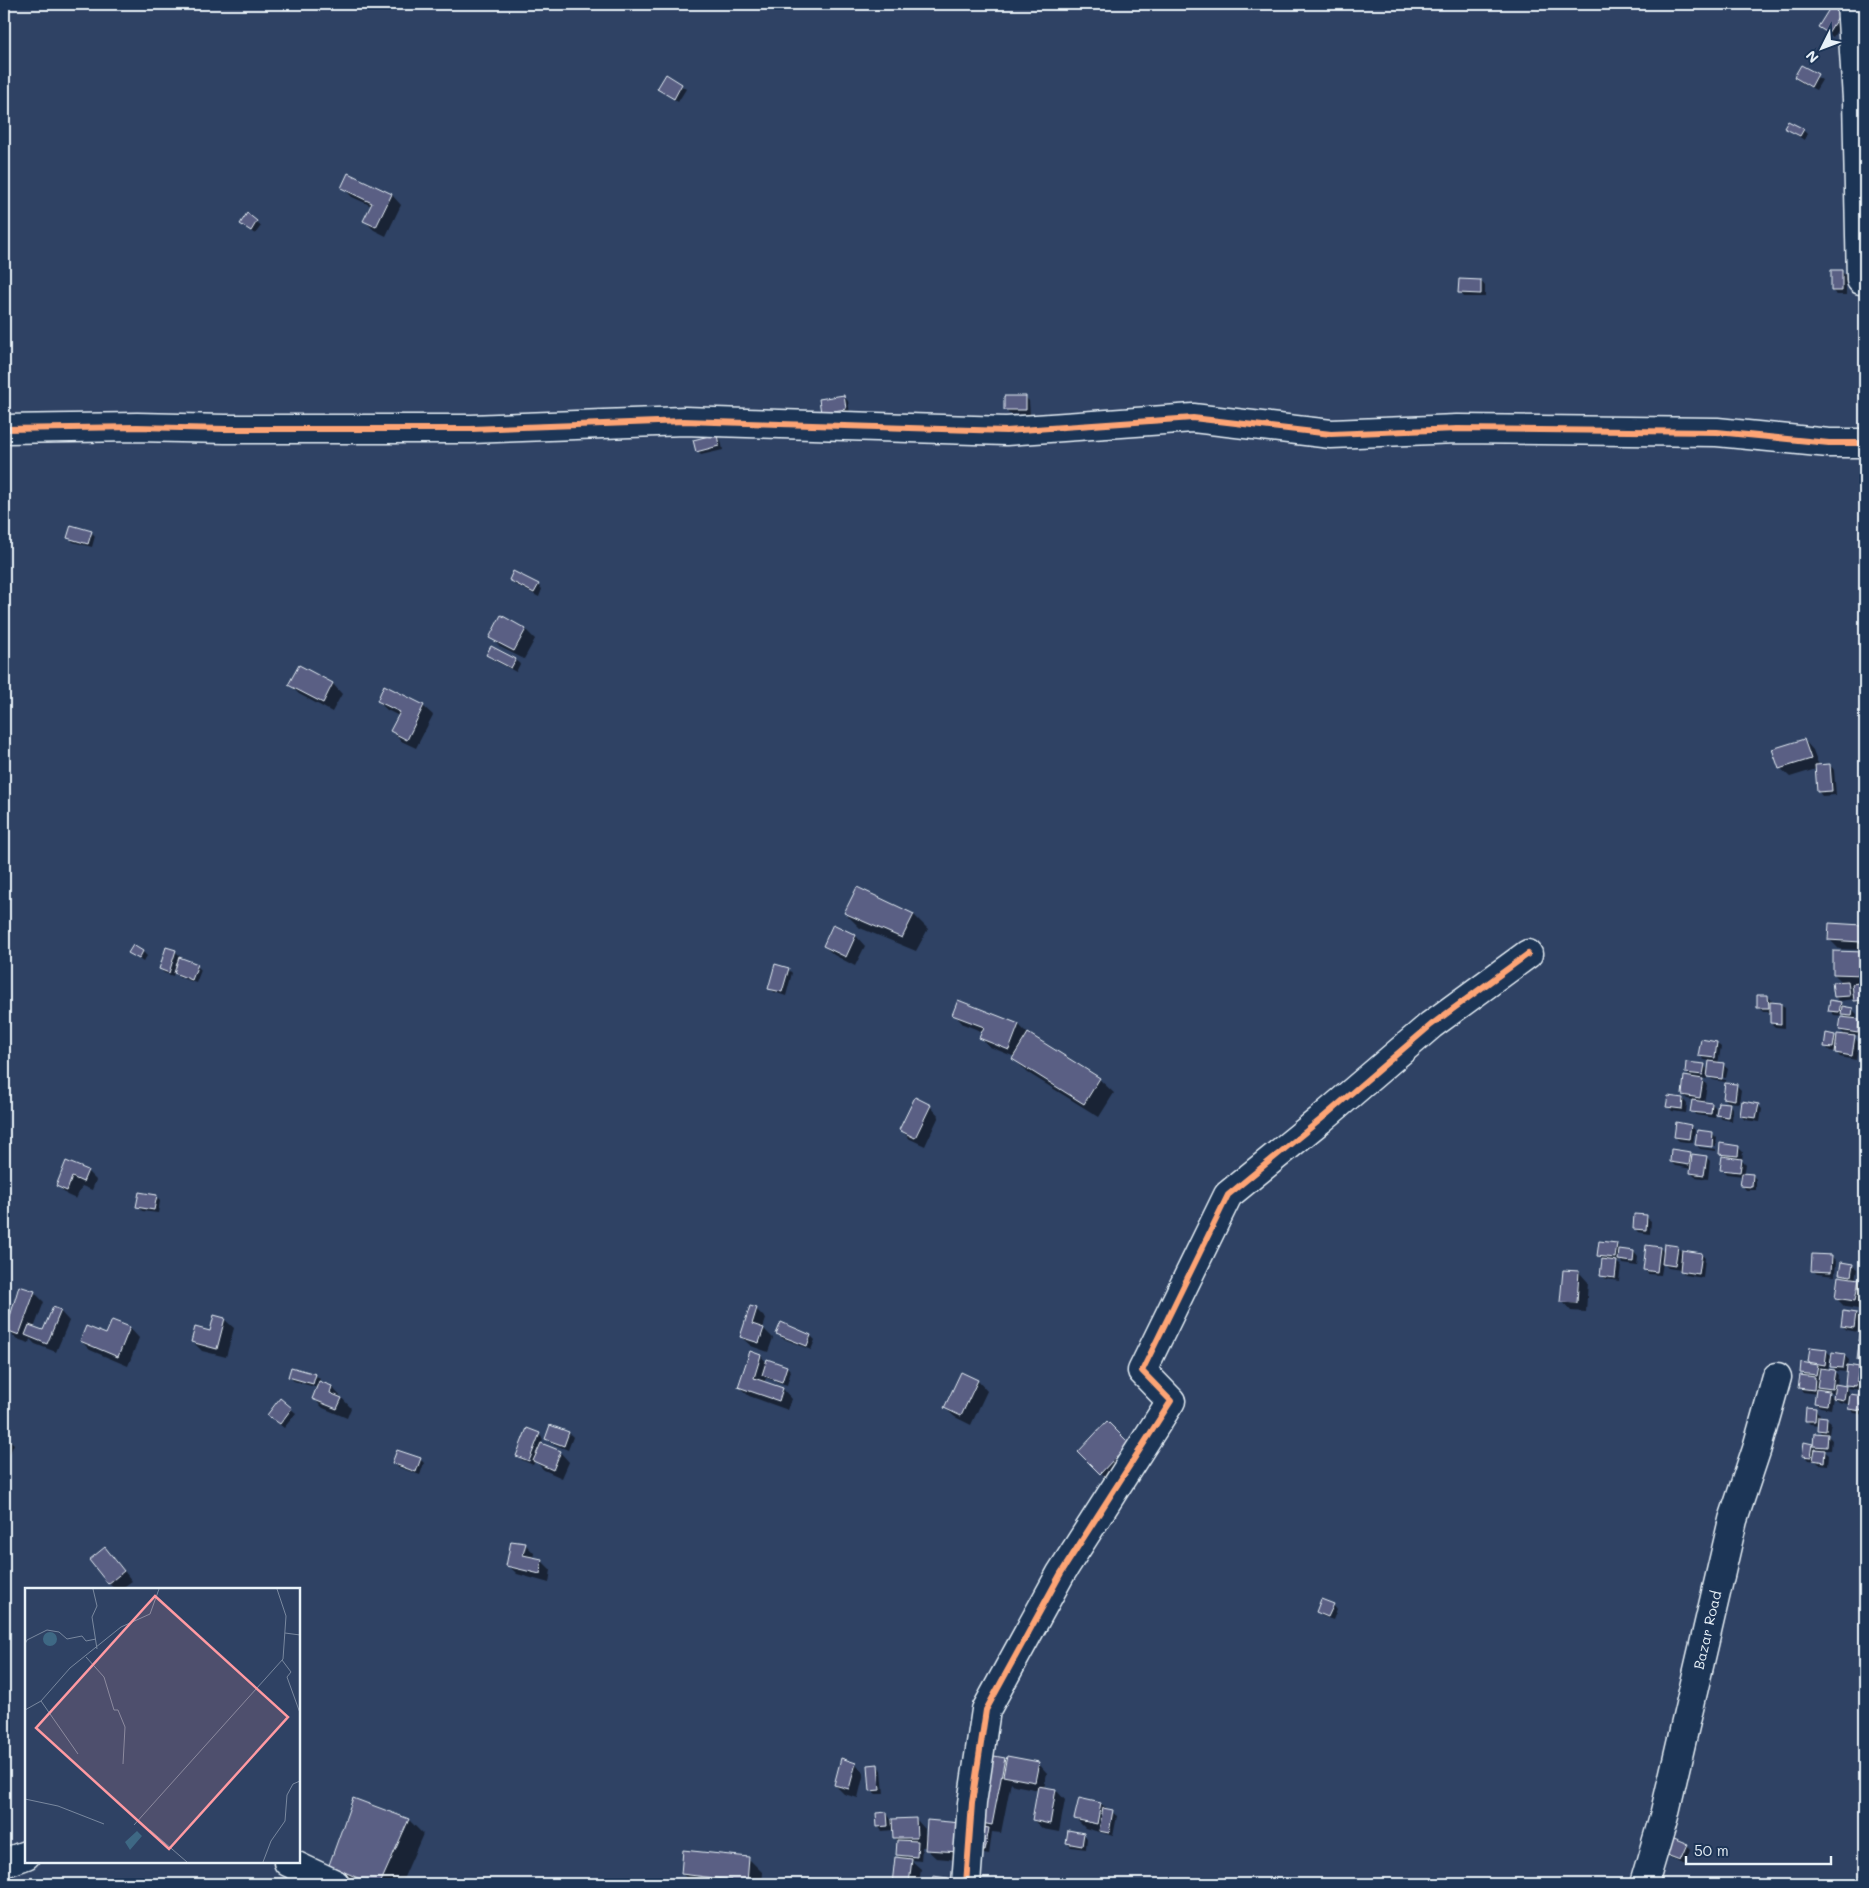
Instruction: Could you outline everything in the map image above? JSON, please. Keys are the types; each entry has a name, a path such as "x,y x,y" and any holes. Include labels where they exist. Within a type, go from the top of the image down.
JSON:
{"street":[{"path":"1851,4 1857,98 1861,280"},
{"path":"4,429 471,429 684,421 1006,432 1193,418 1331,434 1457,429 1717,432 1829,444 1865,443"},
{"path":"966,1884 972,1803 986,1710 1061,1573 1171,1401 1142,1371 1228,1195 1320,1120 1431,1025 1528,954"},
{"name":"Bazar Road","path":"1644,1884 1664,1816 1733,1520 1757,1448 1777,1377"},
{"path":"4,1863 25,1855"},
{"path":"290,1863 335,1884"}],"building":[{"path":"1831,6 1841,12 1828,33 1818,27"},
{"path":"1801,65 1818,74 1811,87 1794,77"},
{"path":"666,74 682,84 674,99 657,89"},
{"path":"1788,121 1804,129 1800,136 1784,128"},
{"path":"348,173 392,194 376,227 363,221 372,203 341,188"},
{"path":"247,213 257,221 251,231 240,224"},
{"path":"1831,270 1842,270 1842,291 1831,291"},
{"path":"1459,279 1481,280 1481,294 1458,293"},
{"path":"844,395 846,409 821,413 819,399"},
{"path":"1004,396 1026,396 1026,410 1004,410"},
{"path":"717,434 719,446 696,452 693,440"},
{"path":"71,525 92,531 88,544 67,538"},
{"path":"513,571 539,584 534,593 509,580"},
{"path":"501,615 526,629 514,651 489,638"},
{"path":"491,646 516,659 511,668 486,655"},
{"path":"299,665 333,683 323,703 288,685"},
{"path":"384,685 424,705 407,740 390,731 400,712 377,701"},
{"path":"1804,739 1811,759 1779,769 1772,749"},
{"path":"1830,764 1832,791 1817,792 1815,765"},
{"path":"857,887 914,914 902,938 844,913"},
{"path":"1829,923 1862,925 1861,942 1828,940"},
{"path":"833,924 856,935 846,957 823,946"},
{"path":"133,945 143,951 139,959 128,953"},
{"path":"166,947 176,950 169,973 159,969"},
{"path":"1833,951 1865,952 1865,975 1833,974"},
{"path":"179,957 198,964 192,980 174,973"},
{"path":"775,964 789,968 782,992 768,989"},
{"path":"1848,981 1850,996 1834,997 1832,982"},
{"path":"1865,982 1865,1000 1854,1001 1852,984"},
{"path":"1757,995 1768,995 1769,1008 1757,1008"},
{"path":"958,1000 1019,1024 1009,1050 979,1038 984,1027 952,1015"},
{"path":"1830,1000 1841,1002 1839,1012 1828,1011"},
{"path":"1770,1002 1781,1003 1781,1024 1770,1023"},
{"path":"1842,1006 1853,1008 1852,1016 1841,1015"},
{"path":"1841,1017 1859,1019 1858,1033 1839,1030"},
{"path":"1028,1033 1100,1078 1084,1104 1012,1059"},
{"path":"1826,1033 1835,1035 1833,1048 1824,1047"},
{"path":"1837,1034 1855,1036 1852,1056 1835,1053"},
{"path":"1701,1039 1717,1042 1715,1058 1698,1056"},
{"path":"1709,1061 1724,1063 1722,1079 1707,1077"},
{"path":"1686,1062 1705,1064 1703,1075 1685,1073"},
{"path":"1684,1076 1703,1079 1700,1098 1682,1095"},
{"path":"1725,1083 1737,1084 1735,1100 1723,1098"},
{"path":"1668,1096 1683,1098 1682,1109 1666,1107"},
{"path":"915,1097 931,1105 915,1138 899,1130"},
{"path":"1692,1100 1712,1103 1711,1114 1690,1112"},
{"path":"1742,1101 1759,1104 1756,1118 1740,1116"},
{"path":"1718,1102 1730,1103 1728,1117 1716,1115"},
{"path":"1676,1122 1691,1125 1689,1139 1674,1137"},
{"path":"1697,1130 1713,1132 1712,1147 1695,1145"},
{"path":"1720,1143 1739,1146 1738,1156 1719,1154"},
{"path":"1671,1149 1691,1152 1689,1165 1670,1162"},
{"path":"1692,1154 1707,1156 1704,1175 1690,1173"},
{"path":"1722,1156 1742,1159 1740,1172 1720,1170"},
{"path":"66,1161 88,1170 83,1182 72,1177 67,1191 56,1186"},
{"path":"1742,1173 1753,1174 1752,1187 1740,1186"},
{"path":"139,1192 157,1195 154,1210 136,1207"},
{"path":"1634,1214 1647,1215 1646,1230 1633,1229"},
{"path":"1599,1241 1617,1243 1615,1258 1597,1256"},
{"path":"1664,1244 1678,1246 1675,1266 1662,1264"},
{"path":"1646,1245 1660,1247 1657,1272 1643,1270"},
{"path":"1619,1249 1634,1251 1633,1262 1618,1260"},
{"path":"1682,1250 1702,1253 1699,1274 1680,1271"},
{"path":"1812,1254 1832,1255 1831,1272 1811,1271"},
{"path":"1602,1259 1617,1261 1615,1278 1600,1276"},
{"path":"1841,1262 1853,1264 1851,1276 1839,1274"},
{"path":"1563,1270 1579,1271 1577,1303 1560,1302"},
{"path":"1838,1276 1859,1279 1855,1301 1835,1298"},
{"path":"19,1286 35,1291 19,1335 6,1330"},
{"path":"750,1306 757,1308 752,1324 764,1328 759,1343 740,1337"},
{"path":"53,1307 61,1310 47,1344 25,1335 29,1325 43,1330"},
{"path":"1843,1311 1856,1313 1854,1328 1841,1326"},
{"path":"214,1315 225,1318 217,1349 191,1342 195,1327 210,1331"},
{"path":"112,1320 130,1327 118,1357 80,1341 86,1326 106,1334"},
{"path":"781,1322 811,1335 807,1346 776,1334"},
{"path":"1861,1325 1865,1326 1865,1342 1858,1341"},
{"path":"1859,1344 1865,1344 1865,1361 1857,1360"},
{"path":"1810,1347 1827,1349 1825,1365 1808,1362"},
{"path":"750,1351 761,1355 754,1378 783,1388 779,1401 738,1387"},
{"path":"1832,1352 1845,1354 1843,1368 1830,1367"},
{"path":"767,1359 787,1366 782,1382 762,1375"},
{"path":"1801,1362 1818,1365 1816,1375 1800,1373"},
{"path":"1847,1365 1859,1367 1856,1386 1845,1385"},
{"path":"291,1367 316,1374 313,1384 288,1377"},
{"path":"1820,1368 1835,1370 1832,1389 1817,1387"},
{"path":"961,1372 978,1380 961,1416 944,1408"},
{"path":"1800,1375 1815,1377 1814,1390 1798,1388"},
{"path":"1862,1378 1865,1379 1865,1396 1859,1395"},
{"path":"319,1381 332,1386 330,1393 342,1398 337,1409 312,1399"},
{"path":"1835,1384 1846,1386 1844,1400 1833,1398"},
{"path":"1816,1389 1829,1391 1827,1405 1814,1403"},
{"path":"1850,1394 1864,1396 1862,1411 1848,1409"},
{"path":"280,1398 292,1408 280,1424 267,1415"},
{"path":"1806,1407 1816,1408 1815,1421 1805,1421"},
{"path":"1818,1416 1827,1417 1826,1431 1817,1430"},
{"path":"1107,1421 1129,1443 1100,1474 1078,1452"},
{"path":"550,1425 569,1432 564,1446 545,1439"},
{"path":"527,1428 540,1433 529,1461 516,1456"},
{"path":"1814,1433 1828,1434 1827,1447 1813,1446"},
{"path":"1804,1442 1813,1444 1811,1457 1802,1456"},
{"path":"541,1443 561,1451 553,1470 533,1461"},
{"path":"1815,1449 1825,1450 1824,1462 1813,1460"},
{"path":"397,1450 421,1458 416,1472 392,1463"},
{"path":"511,1541 526,1543 523,1555 542,1559 540,1574 506,1566"},
{"path":"105,1547 124,1571 108,1584 89,1560"},
{"path":"1321,1599 1334,1604 1328,1617 1316,1612"},
{"path":"989,1755 1005,1758 992,1825 976,1822"},
{"path":"1007,1756 1039,1762 1035,1782 1003,1776"},
{"path":"841,1758 856,1763 849,1789 834,1785"},
{"path":"878,1764 880,1790 870,1791 868,1765"},
{"path":"1038,1786 1056,1789 1050,1824 1032,1820"},
{"path":"353,1798 409,1819 380,1884 371,1884 329,1865"},
{"path":"1079,1798 1101,1803 1097,1824 1074,1819"},
{"path":"1103,1808 1113,1810 1109,1833 1099,1831"},
{"path":"887,1812 888,1826 877,1827 876,1813"},
{"path":"916,1818 917,1838 893,1838 892,1819"},
{"path":"927,1820 961,1823 960,1852 925,1850"},
{"path":"976,1826 989,1828 985,1851 972,1849"},
{"path":"1068,1830 1084,1833 1082,1846 1066,1843"},
{"path":"1668,1836 1688,1844 1681,1860 1662,1853"},
{"path":"897,1840 918,1841 917,1857 896,1855"},
{"path":"683,1850 749,1857 747,1884 730,1884 731,1880 681,1874"},
{"path":"895,1857 912,1859 909,1884 892,1884"},
{"path":"933,1876 948,1878 947,1884 932,1884"}],"cycle path":[{"path":"4,429 137,427 471,429 684,421 1006,431 1193,418 1331,434 1457,429 1717,432 1829,443 1865,443"},
{"path":"966,1884 972,1803 986,1710 1061,1573 1171,1401 1142,1371 1228,1195 1320,1120 1431,1025 1528,954"}]}
